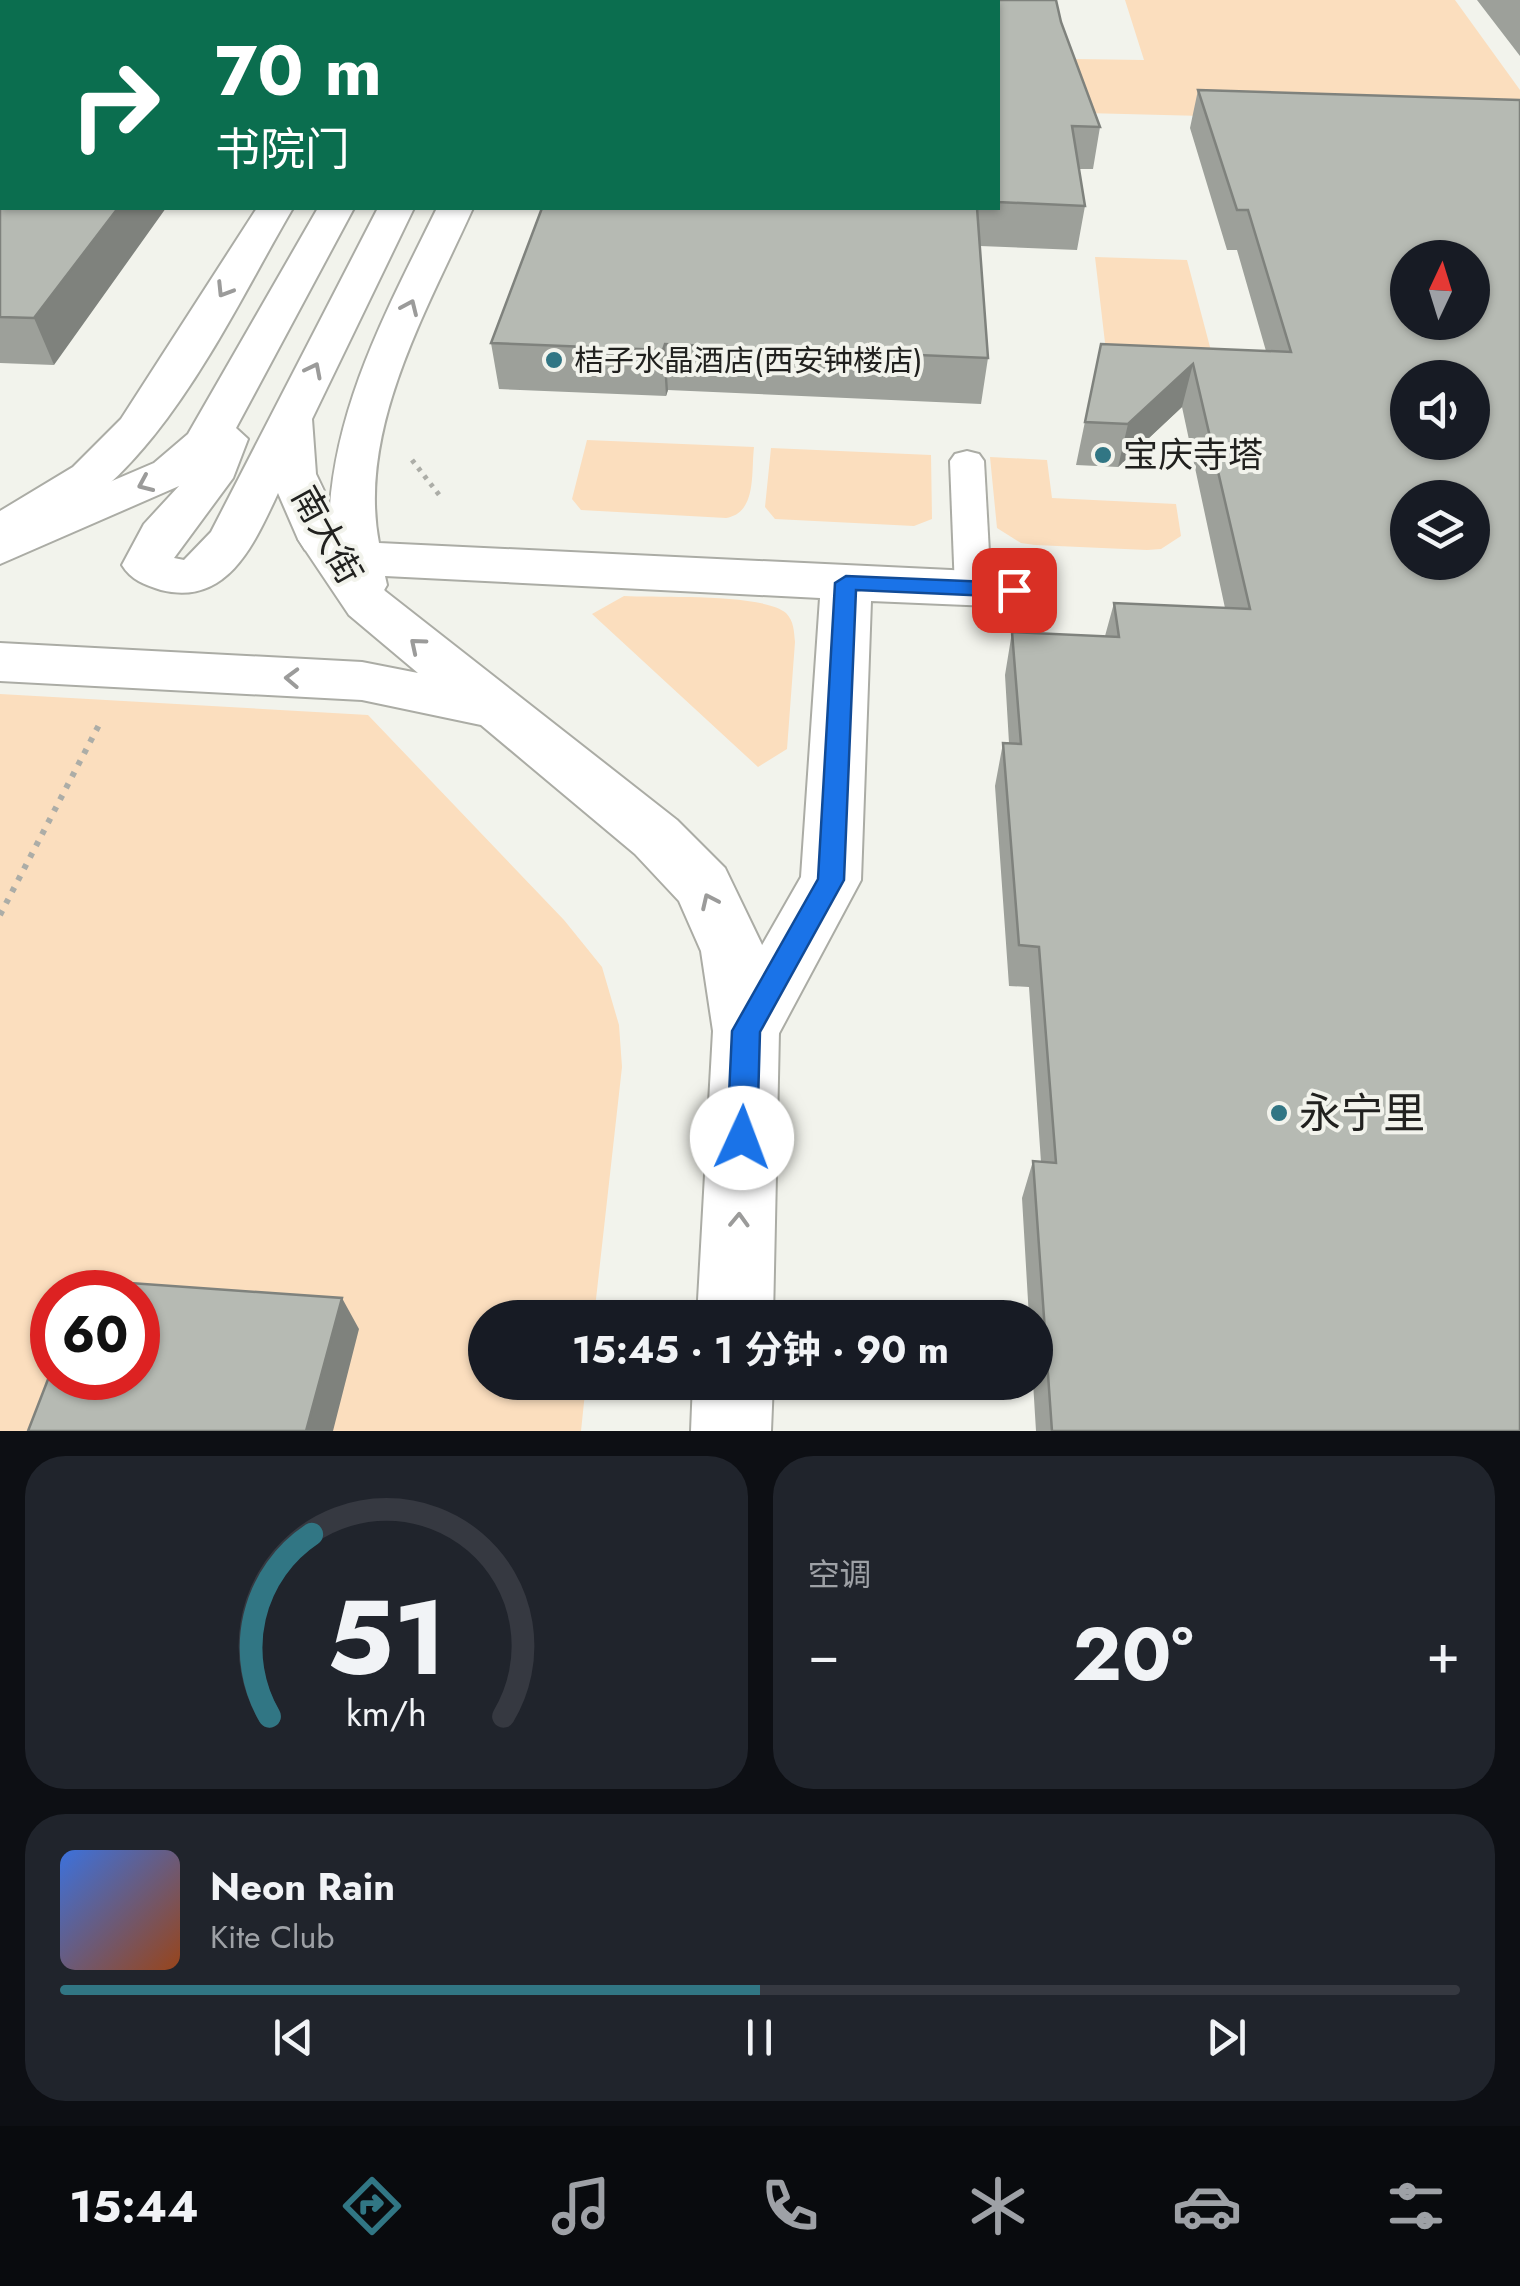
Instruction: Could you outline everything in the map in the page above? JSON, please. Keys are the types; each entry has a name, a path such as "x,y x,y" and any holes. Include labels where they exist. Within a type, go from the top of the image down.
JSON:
{"main road":[{"path":"0,531 76,487 114,456 148,413 274,210"},
{"path":"0,548 170,474 206,442 335,210"},
{"name":"南大街","path":"395,210 290,419 293,474 349,567 492,708 656,837 702,886 733,951 746,1031 736,1300"},
{"path":"454,210 363,421 353,481 349,567 993,590"},
{"path":"234,392 223,456 202,496 150,550 147,565 160,573 193,575 223,557 290,419"},
{"path":"746,1031 831,880 846,583"},
{"path":"0,662 362,681 492,708"},
{"path":"731,1431 732,1400"}],"lane":[{"path":"966,461 993,590"}],"path":[{"path":"406,453 440,496"},
{"path":"0,915 128,671"}],"shaded area":[{"path":"1125,0 1455,0 1520,90 1520,124 1085,113 1073,59 1144,60"},
{"path":"1095,257 1187,260 1219,381 1109,377"},
{"path":"587,440 754,447 748,500 736,515 726,518 581,510 572,499"},
{"path":"771,448 931,455 932,519 914,526 775,519 765,507"},
{"path":"990,457 1047,460 1052,498 1176,504 1181,536 1161,549 1147,550 1021,543 997,528"},
{"path":"624,596 734,599 786,613 795,642 787,749 758,767 592,614"},
{"path":"0,694 368,715 564,920 602,967 619,1025 622,1067 596,1300 468,1300 468,1400 584,1400 581,1431 0,1431"}],"building":[{"path":"1000,0 1056,0 1100,127 1072,126 1085,206 1000,202"},
{"name":"永宁里","path":"1198,90 1520,100 1520,1431 1052,1431 1053,1300 1043,1300 1033,1161 1056,1163 1039,947 1019,945 1003,743 1021,744 1012,632 1119,637 1114,603 1250,609 1193,364 1128,424 1085,422 1101,344 1291,352 1248,210 1237,210"},
{"path":"0,210 116,210 34,318 0,317"},
{"path":"541,210 977,210 988,358 665,344 663,350 491,343"},
{"path":"160,1285 342,1298 306,1431 28,1431 40,1400 160,1400"}],"place":[{"name":"桔子水晶酒店(西安钟楼店)","path":"554,360"},
{"name":"宝庆寺塔","path":"1103,455"},
{"name":"永宁里","path":"1279,1113"}],"route":[{"path":"742,1138 746,1031 831,880 846,583 1014,590"}]}
